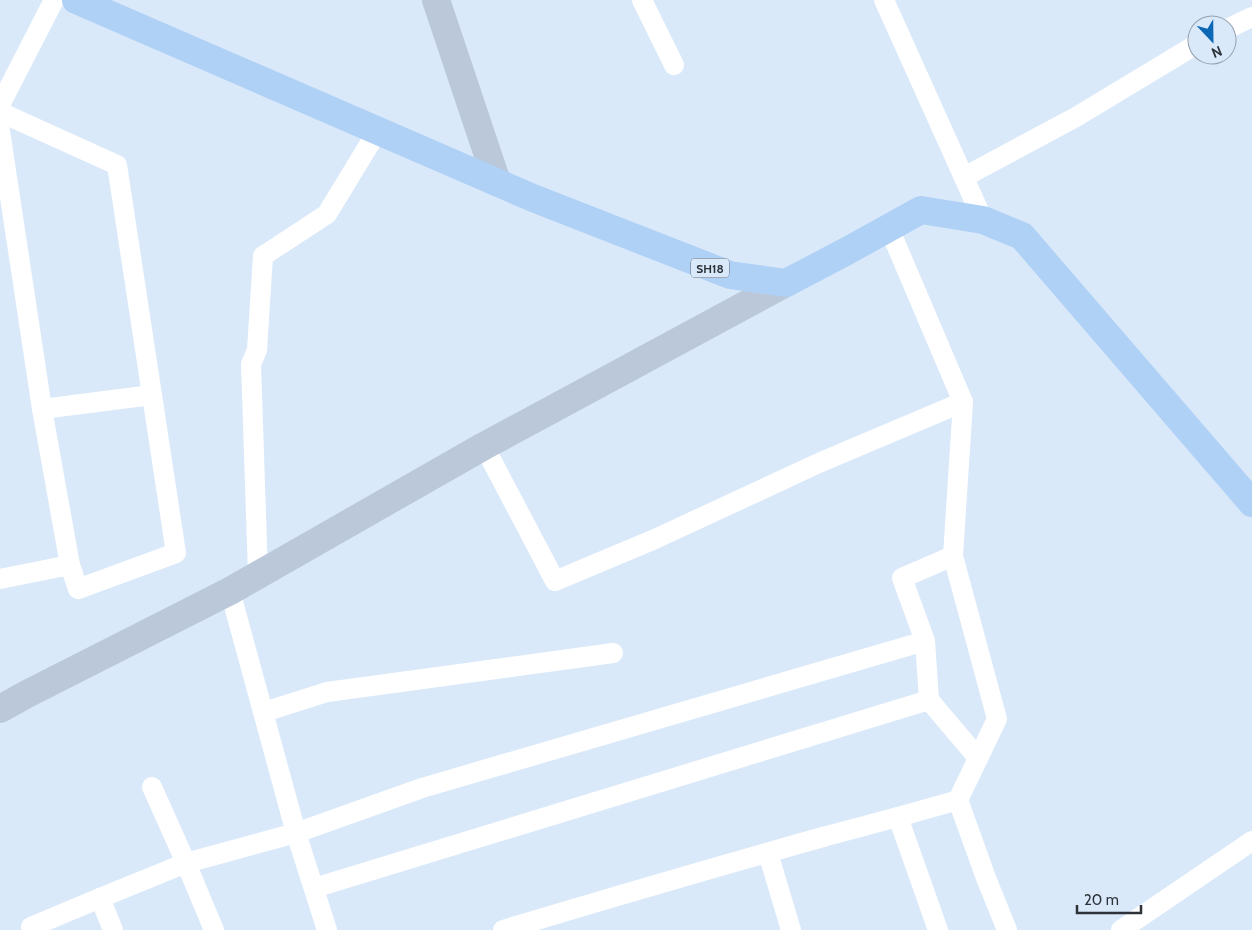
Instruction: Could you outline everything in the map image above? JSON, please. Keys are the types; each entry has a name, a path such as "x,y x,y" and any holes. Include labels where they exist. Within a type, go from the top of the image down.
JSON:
{"main road":[{"name":"SH18","path":"76,0 120,10 378,130 533,198 730,275 786,283"},
{"path":"786,283 921,210 983,220 1022,236 1252,503"}],"street":[{"path":"0,104 54,0"},
{"path":"436,0 497,182"},
{"path":"642,0 674,65"},
{"path":"884,0 983,220"},
{"path":"1237,24 1252,17"},
{"path":"964,178 1076,117 1187,50"},
{"path":"0,112 118,165 176,553 78,589 70,566 42,409 0,132"},
{"path":"258,576 251,364 257,350 263,256 327,214 378,130"},
{"path":"889,228 963,402 953,556 997,719 958,800 1007,930"},
{"path":"0,709 258,576 484,446 786,283"},
{"path":"42,409 152,395"},
{"path":"484,446 555,580 655,539 821,462 963,402"},
{"path":"953,556 902,578 925,641 929,700 978,758"},
{"path":"0,579 70,566"},
{"path":"230,591 296,833 327,930"},
{"path":"31,928 186,863 296,833 422,788 925,641"},
{"path":"264,712 327,692 613,653"},
{"path":"314,888 929,700"},
{"path":"152,787 214,930"},
{"path":"503,930 608,898 958,800"},
{"path":"898,818 938,930"},
{"path":"1121,930 1252,841"},
{"path":"768,853 791,930"},
{"path":"100,898 113,930"}]}
